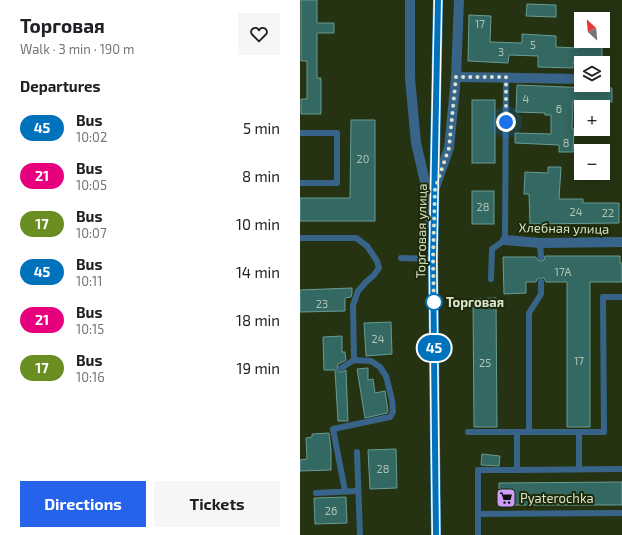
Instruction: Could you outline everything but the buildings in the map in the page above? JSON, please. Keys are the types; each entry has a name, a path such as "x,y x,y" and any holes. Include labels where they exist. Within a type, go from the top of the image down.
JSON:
{"main road":[{"name":"Торговая улица","path":"436,535 433,259 438,0"}],"street":[{"path":"410,0 410,78 416,143 426,186 434,245"},
{"path":"435,189 449,148 456,77 459,0"},
{"path":"456,77 574,79"},
{"name":"Хлебная улица","path":"505,240 540,243 622,242"}],"lane":[{"path":"492,279 492,249 505,240 506,77"},
{"path":"300,133 337,133 337,183 300,182"},
{"path":"300,238 356,238 367,246 377,261 379,268 358,291 353,305 354,360"},
{"path":"540,243 540,256"},
{"path":"401,258 433,259"},
{"path":"530,432 529,312 541,294 541,282"},
{"path":"468,432 604,432 603,297 622,297"},
{"path":"341,368 354,360 371,361 380,367 386,376 392,400 393,412 390,417 333,429 345,492"},
{"path":"517,432 517,470"},
{"path":"579,432 579,470"},
{"path":"357,452 360,535"},
{"path":"478,535 478,470 622,469"},
{"path":"316,493 358,491"},
{"path":"478,514 622,513"}],"bus line":[{"name":"45","path":"436,535 433,259 438,0"}],"place":[{"name":"Торговая","path":"434,302"},
{"name":"Pyaterochka","path":"506,498"}],"route":[{"path":"434,302 434,307 433,259 435,189 449,148 456,77 506,77 506,122"}]}
